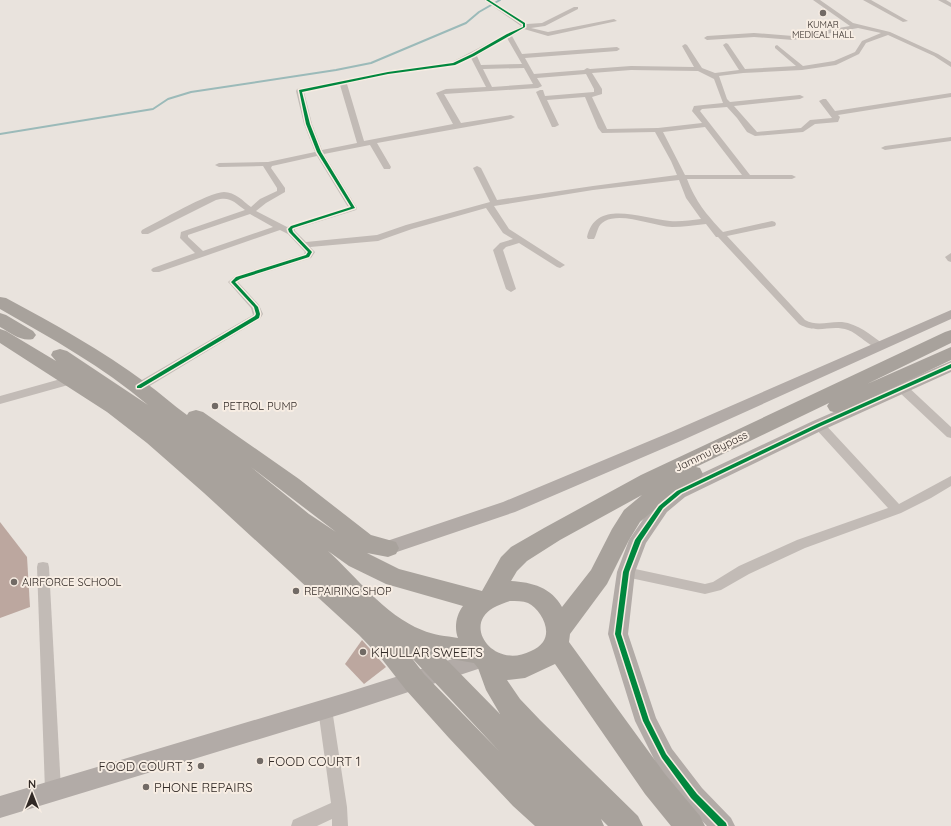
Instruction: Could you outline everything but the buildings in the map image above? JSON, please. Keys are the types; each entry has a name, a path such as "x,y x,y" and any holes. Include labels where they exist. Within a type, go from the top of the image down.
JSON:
{"highway":[{"path":"0,290 76,332 144,383 164,416"},
{"path":"0,302 177,403 219,462 390,650 415,682 523,796 556,826"},
{"path":"0,319 104,392 164,416 219,462 384,619 406,635 589,826"},
{"path":"0,335 82,377"},
{"name":"Jammu Bypass","path":"488,597 509,564 519,554 552,534 649,481 951,336"},
{"name":"Jammu Bypass","path":"557,637 599,576 620,535 632,516 661,491 704,468 951,353"},
{"path":"104,392 114,407 154,438 219,462 291,485 363,541 373,546 388,548"},
{"path":"219,462 368,565 394,577 488,597"},
{"path":"406,635 425,642 484,657 504,667 520,668 535,664 548,655 557,637 556,618 549,606 537,597 523,592 508,590 488,597 475,606 470,617 468,628 469,639 484,657 501,694 511,708 628,826"},
{"path":"557,637 655,784 690,826"}],"street":[{"path":"816,0 846,21 857,26 888,33 951,64"},
{"path":"867,0 905,21"},
{"path":"942,0 951,5"},
{"path":"491,3 525,27 548,34 614,21"},
{"path":"291,232 290,229 295,225 353,208 319,152 308,124 300,91 388,73 448,65 473,56 508,35 525,27 543,25 576,8"},
{"path":"707,38 754,35 798,37 857,26"},
{"path":"532,76 588,70 651,67 699,69 714,75 743,71 802,68 842,61 857,53 864,42 888,33"},
{"path":"508,35 538,86 555,125"},
{"path":"726,45 743,71"},
{"path":"685,46 699,69"},
{"path":"777,47 802,68"},
{"path":"520,56 616,48"},
{"path":"473,56 490,89"},
{"path":"479,67 526,66"},
{"path":"543,98 596,95 599,92 588,70"},
{"path":"714,75 717,78 722,96 740,116 753,134 759,135 803,130 813,122 835,120 836,117 834,113 823,101"},
{"path":"343,82 361,144"},
{"path":"455,126 458,124 440,93 446,91 538,86"},
{"path":"834,113 951,95"},
{"path":"588,96 602,128 605,131 658,130 707,125"},
{"path":"748,178 698,113 697,108 800,97"},
{"path":"219,165 268,164 319,152 455,126 511,118"},
{"path":"658,130 676,161 690,198 707,221 795,315 807,326 816,328 846,326 861,332 878,346"},
{"path":"885,148 951,139"},
{"path":"372,142 387,166"},
{"path":"201,254 184,238 184,234 251,211 263,201 282,192 281,188 267,168 268,164"},
{"path":"477,168 492,203 490,208 502,227 519,240 560,264"},
{"path":"303,245 378,238 409,227 492,203 682,177 792,177"},
{"path":"144,383 257,317 258,311 235,285 233,282 234,280 308,256 310,252 291,232 251,211 231,196 224,194 145,232"},
{"path":"592,237 594,228 598,222 610,217 631,216 671,225 707,221"},
{"path":"720,235 772,224"},
{"path":"156,270 281,227"},
{"path":"511,289 498,250 503,245 519,240"},
{"path":"388,548 509,507 677,436 951,314"},
{"path":"723,826 694,796 664,756 646,721 618,634 626,572 638,540 661,507 679,492 819,425 951,366"},
{"path":"0,400 82,377"},
{"path":"902,388 951,434"},
{"path":"819,425 897,510"},
{"path":"626,572 697,588 705,589 716,586 744,570 801,544 897,510 927,496 951,480"},
{"path":"43,567 53,790"},
{"path":"0,807 415,682 484,657"},
{"path":"326,709 339,807 340,826"},
{"path":"299,826 339,807"}],"waterway":[{"path":"0,134 153,109 168,99 191,92 336,70 371,63 466,23 479,12 500,0"}],"cycle path":[{"path":"139,387 257,317 258,314 256,307 233,282 238,278 308,256 310,252 291,232 290,229 292,227 353,208 319,152 308,124 300,91 388,73 454,64 524,27 524,24 487,0"},
{"path":"723,826 694,796 664,756 646,721 618,634 626,572 638,540 661,507 679,492 819,425 951,366"}],"place":[{"name":"KUMAR MEDICAL HALL","path":"823,13"},
{"name":"PETROL PUMP","path":"215,406"},
{"name":"AIRFORCE SCHOOL","path":"14,582"},
{"name":"REPAIRING SHOP","path":"296,591"},
{"name":"KHULLAR SWEETS","path":"363,652"},
{"name":"FOOD COURT 1","path":"260,761"},
{"name":"FOOD COURT 3","path":"201,766"},
{"name":"PHONE REPAIRS","path":"146,787"}]}
